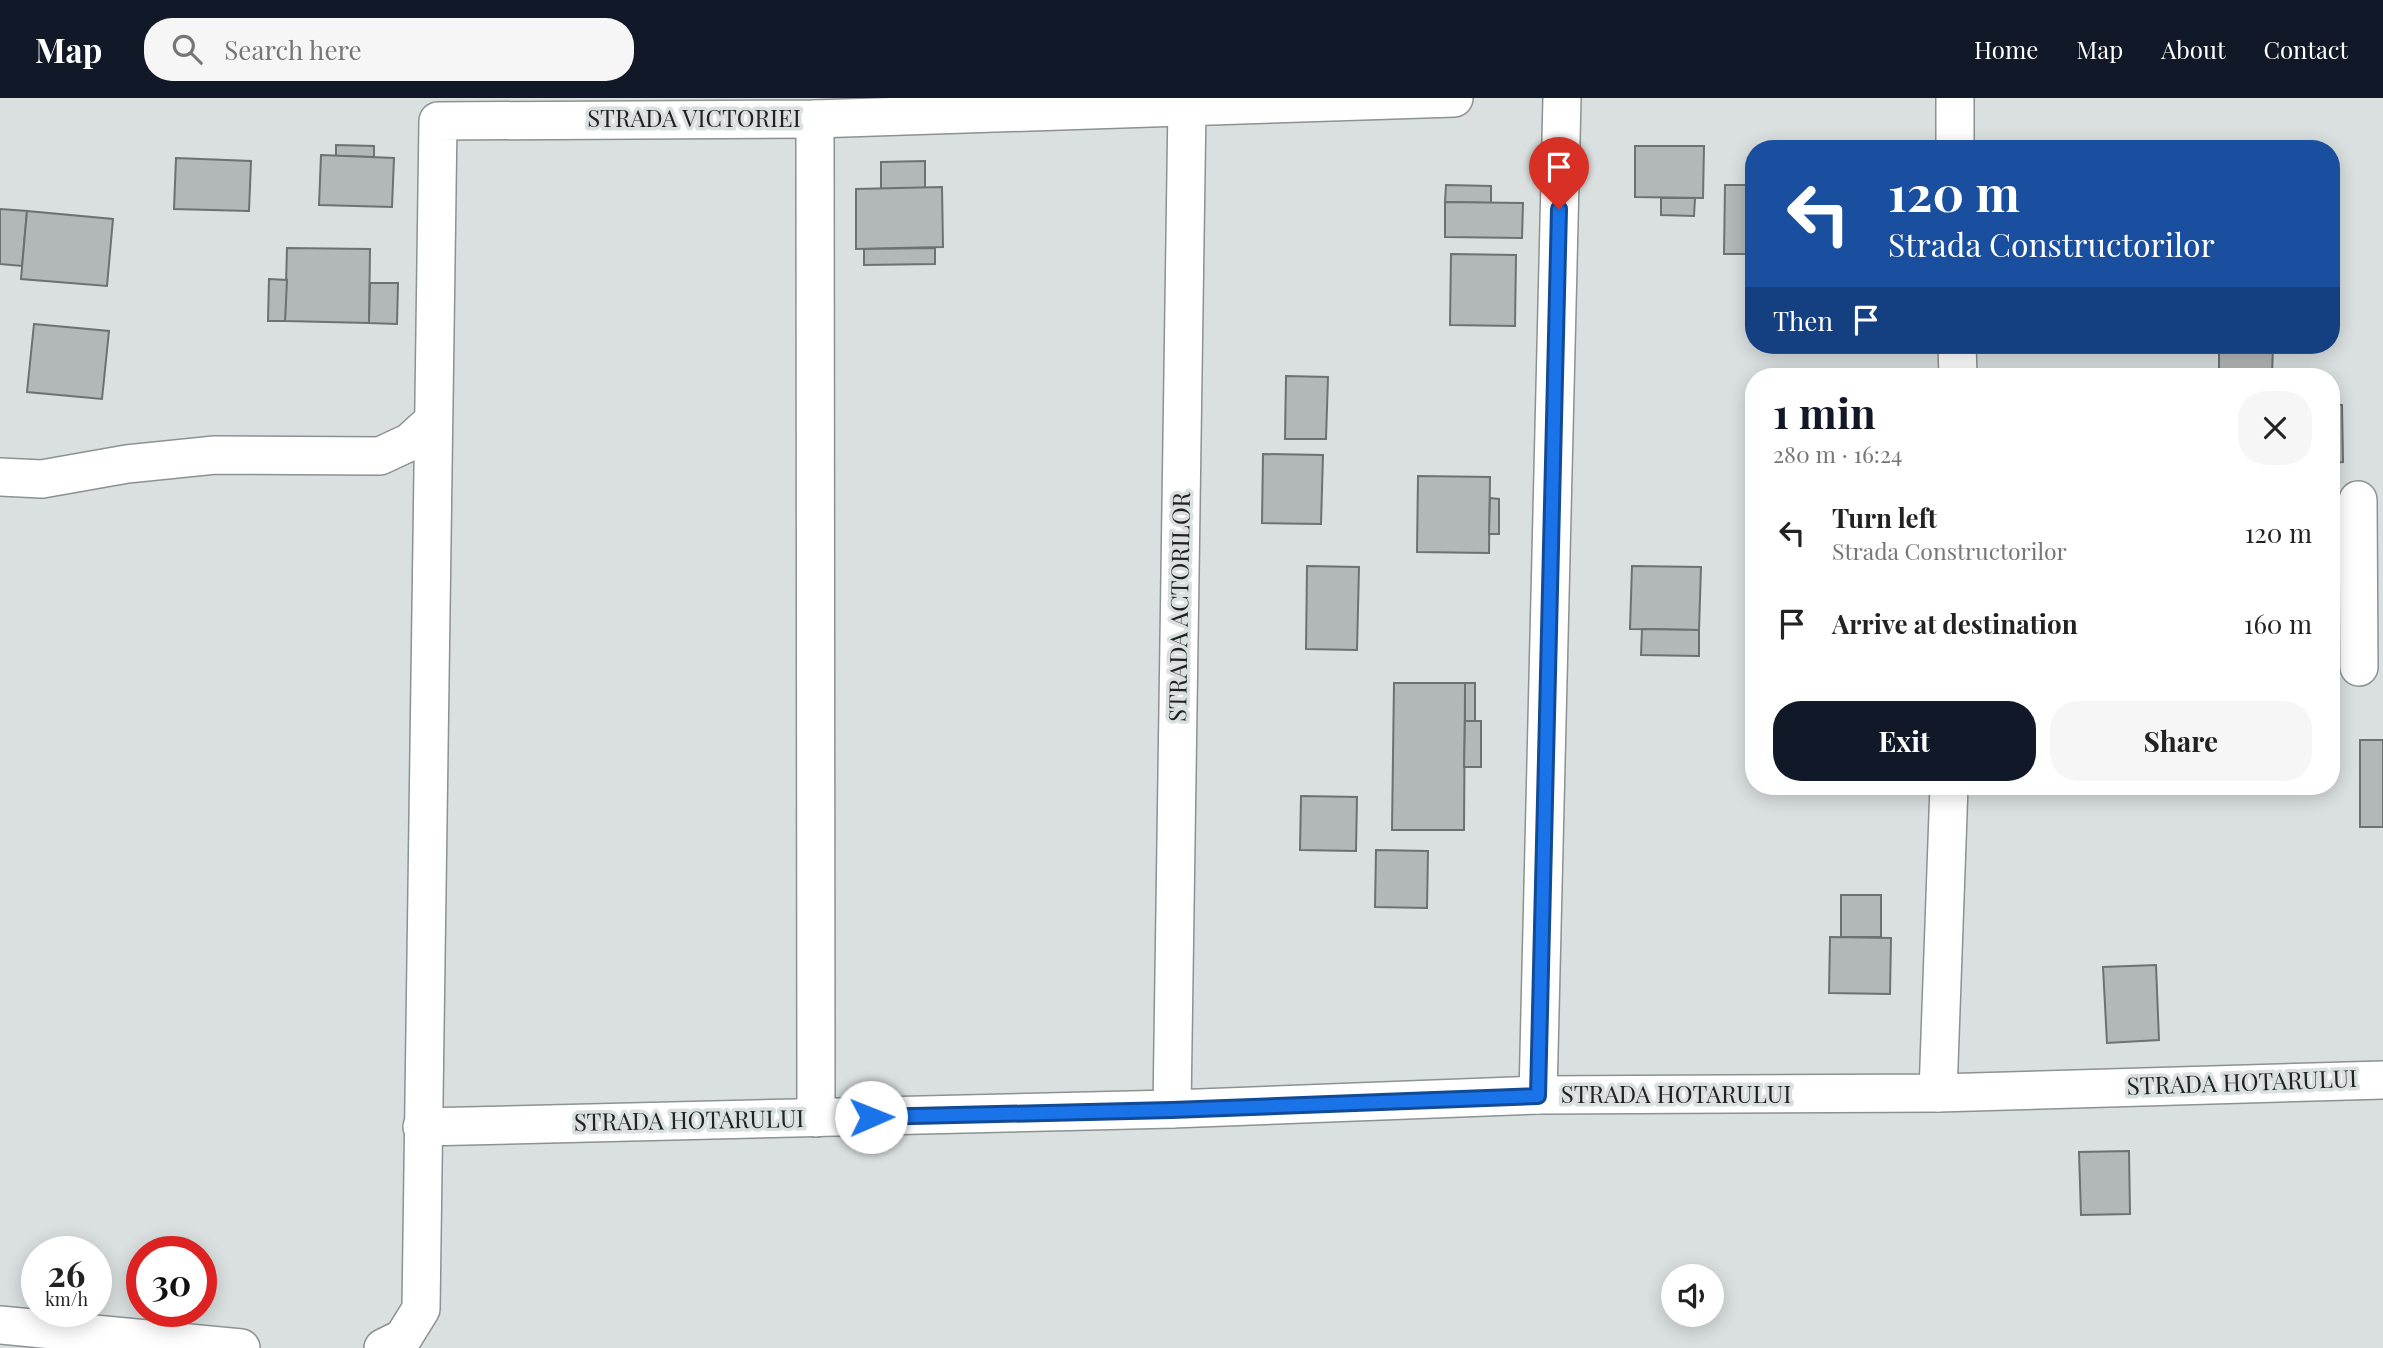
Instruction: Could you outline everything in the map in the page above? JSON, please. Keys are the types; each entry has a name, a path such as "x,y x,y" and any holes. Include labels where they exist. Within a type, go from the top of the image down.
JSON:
{"street":[{"name":"STRADA VICTORIEI","path":"433,421 438,121 815,118 1454,98"},
{"path":"1538,1096 1562,98"},
{"path":"1955,98 1955,140"},
{"name":"STRADA ACTORILOR","path":"1172,1110 1187,106"},
{"path":"815,118 816,1118"},
{"path":"0,477 42,479 127,464 215,455 380,456 410,442 433,421"},
{"path":"383,1348 404,1338 421,1309 433,421"},
{"path":"2357,500 2359,667"},
{"path":"1938,1093 1949,795"},
{"name":"STRADA HOTARULUI","path":"422,1127 1172,1110 1538,1096 1938,1093 2383,1080"},
{"path":"0,1325 241,1348"}],"building":[{"path":"336,145 374,146 374,157 336,156"},
{"path":"1635,146 1704,146 1703,198 1635,197"},
{"path":"321,155 394,158 392,207 319,205"},
{"path":"176,158 251,161 249,211 174,209"},
{"path":"925,161 925,188 881,189 881,162"},
{"path":"1446,185 1491,186 1491,203 1445,202"},
{"path":"1725,185 1745,185 1745,254 1724,254"},
{"path":"942,187 943,247 856,249 856,189"},
{"path":"1661,198 1695,198 1694,216 1661,215"},
{"path":"1445,202 1523,203 1522,238 1445,237"},
{"path":"0,209 27,211 22,266 0,264"},
{"path":"27,211 113,219 107,286 21,279"},
{"path":"287,248 370,249 369,323 285,321"},
{"path":"935,248 935,264 864,265 864,249"},
{"path":"1451,254 1516,255 1515,326 1450,325"},
{"path":"269,279 287,280 285,321 268,321"},
{"path":"370,283 398,283 397,324 369,323"},
{"path":"34,324 109,331 102,399 27,392"},
{"path":"2219,354 2273,354 2272,368 2219,368"},
{"path":"1286,376 1328,377 1326,439 1285,439"},
{"path":"2340,405 2342,405 2343,462 2340,462"},
{"path":"1263,454 1323,455 1321,524 1262,523"},
{"path":"1418,476 1490,477 1489,553 1417,552"},
{"path":"1490,498 1499,499 1499,534 1489,534"},
{"path":"1307,566 1359,567 1357,650 1306,649"},
{"path":"1632,566 1701,567 1699,630 1630,629"},
{"path":"1642,629 1699,630 1699,656 1641,655"},
{"path":"1394,683 1465,683 1464,830 1392,830"},
{"path":"1465,683 1475,683 1475,721 1465,721"},
{"path":"1465,721 1481,721 1481,767 1464,767"},
{"path":"2360,740 2383,740 2383,827 2360,827"},
{"path":"1301,796 1357,797 1356,851 1300,850"},
{"path":"1376,850 1428,851 1427,908 1375,907"},
{"path":"1841,895 1881,895 1881,937 1841,937"},
{"path":"1830,937 1891,938 1890,994 1829,993"},
{"path":"2156,965 2159,1040 2107,1043 2103,967"},
{"path":"2129,1151 2130,1214 2081,1215 2079,1152"}],"route":[{"path":"871,1117 1172,1110 1538,1096 1559,209"}]}
